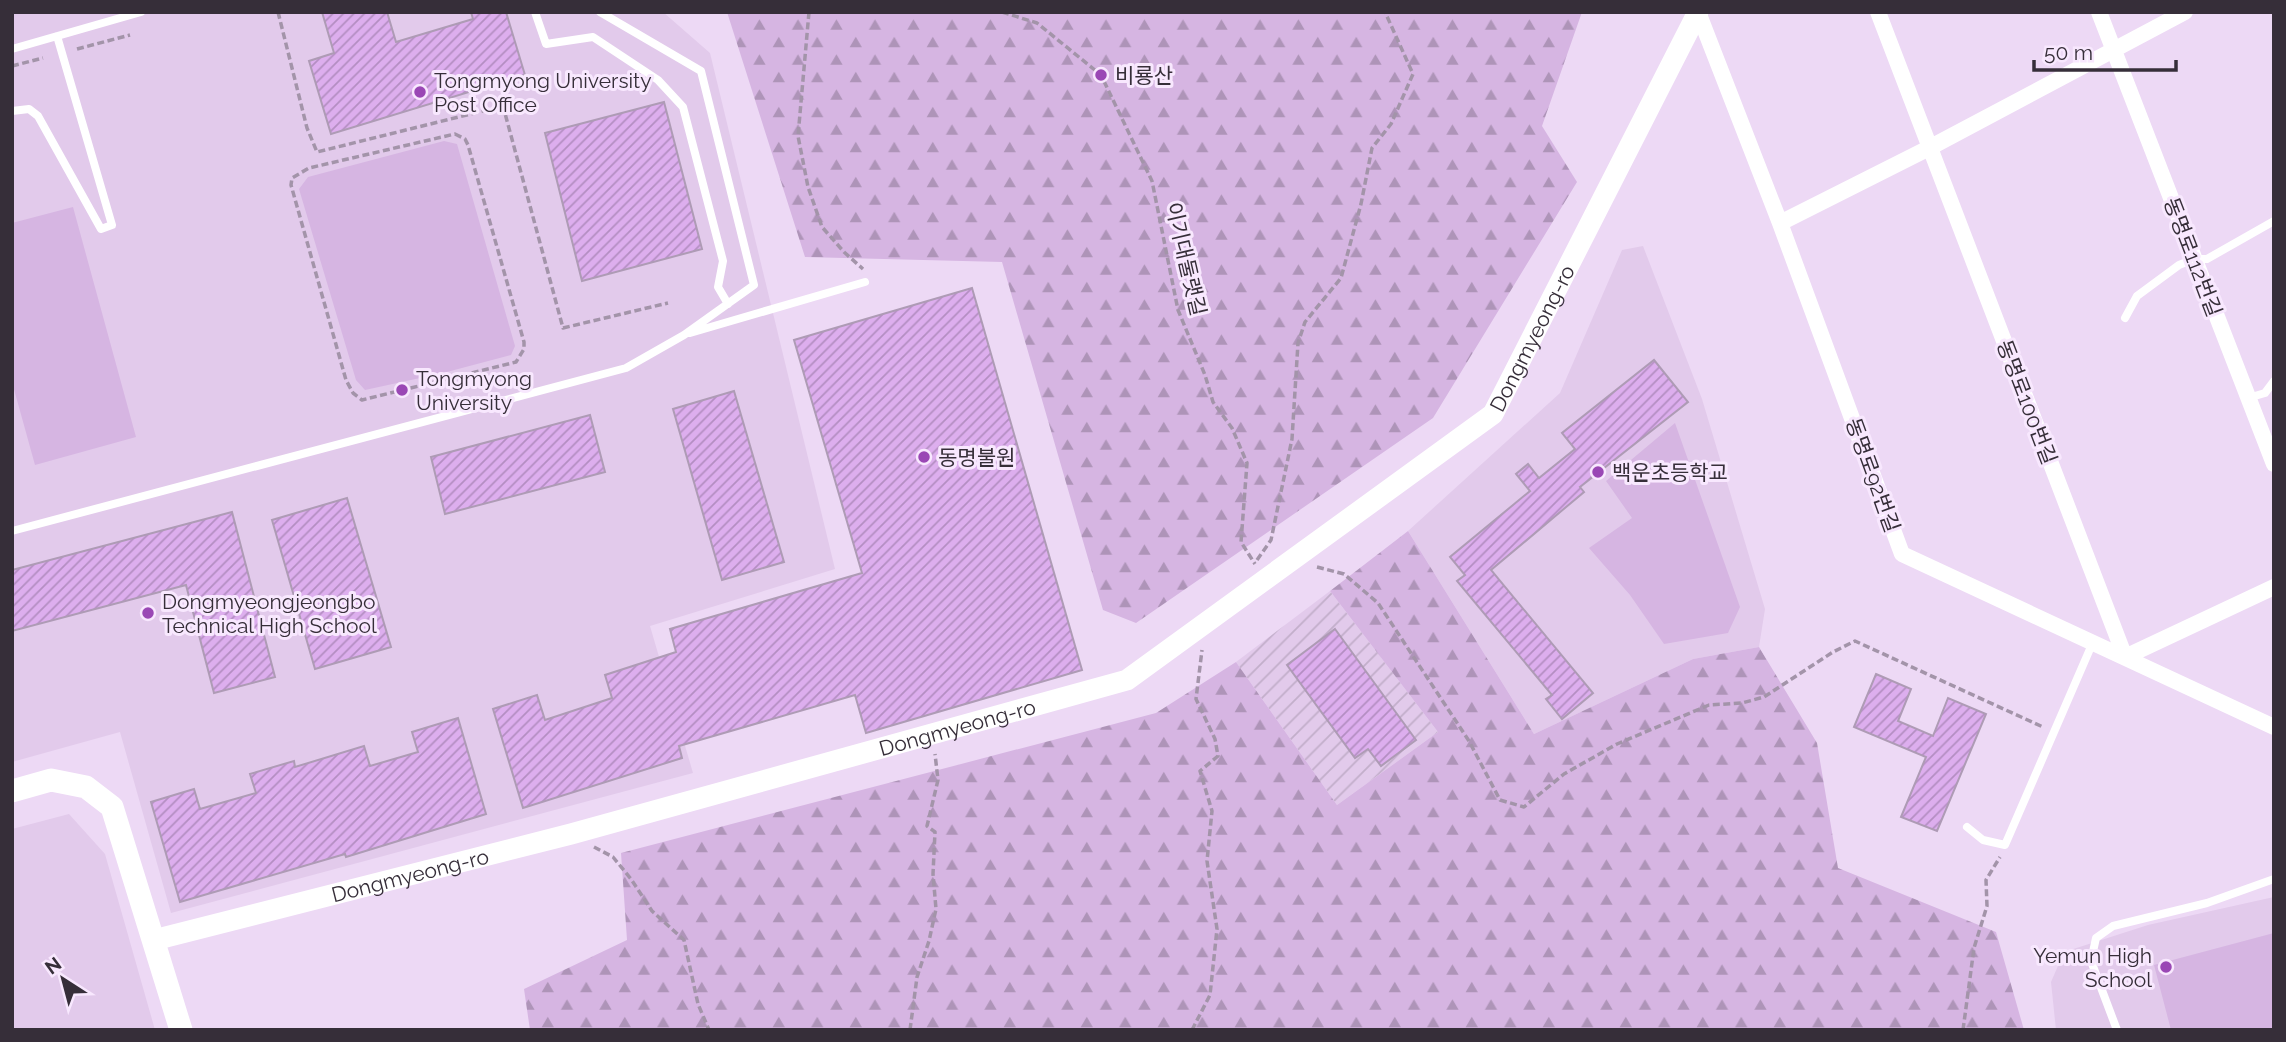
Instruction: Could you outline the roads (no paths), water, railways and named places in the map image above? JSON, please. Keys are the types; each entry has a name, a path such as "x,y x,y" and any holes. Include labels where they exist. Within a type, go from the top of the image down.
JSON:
{"main road":[{"path":"12,791 51,780 86,787 112,807 181,1030"}],"street":[{"name":"동명로92번길","path":"1698,12 1780,223 1902,554 2274,727"},
{"name":"Dongmyeong-ro","path":"153,940 571,834 1127,680 1493,414 1698,12"},
{"name":"동명로100번길","path":"1878,12 2125,657"},
{"name":"동명로112번길","path":"2099,12 2274,464"},
{"path":"1780,223 1930,148 2185,12"},
{"path":"2125,657 2274,587"}],"lane":[{"path":"12,49 141,12"},
{"path":"535,12 546,44 593,37 659,80 683,107 723,261 718,287 728,304"},
{"path":"12,531 626,368 684,335 754,285 701,71 600,12"},
{"path":"12,111 29,109 37,116 101,229 112,225 57,36"},
{"path":"2125,318 2137,296 2179,265 2194,258 2207,259 2274,221"},
{"path":"684,335 865,282"},
{"path":"2248,398 2265,393 2274,381"},
{"path":"1967,827 1983,840 2006,845 2093,642"},
{"path":"2117,1030 2091,961 2096,938 2113,926 2207,904 2274,879"}],"place":[{"name":"비룡산","path":"1101,75"},
{"name":"Tongmyong University Post Office","path":"420,92"},
{"name":"Tongmyong University","path":"402,390"},
{"name":"동명불원","path":"924,457"},
{"name":"백운초등학교","path":"1598,472"},
{"name":"Dongmyeongjeongbo Technical High School","path":"148,613"},
{"name":"Yemun High School","path":"2166,967"}]}
